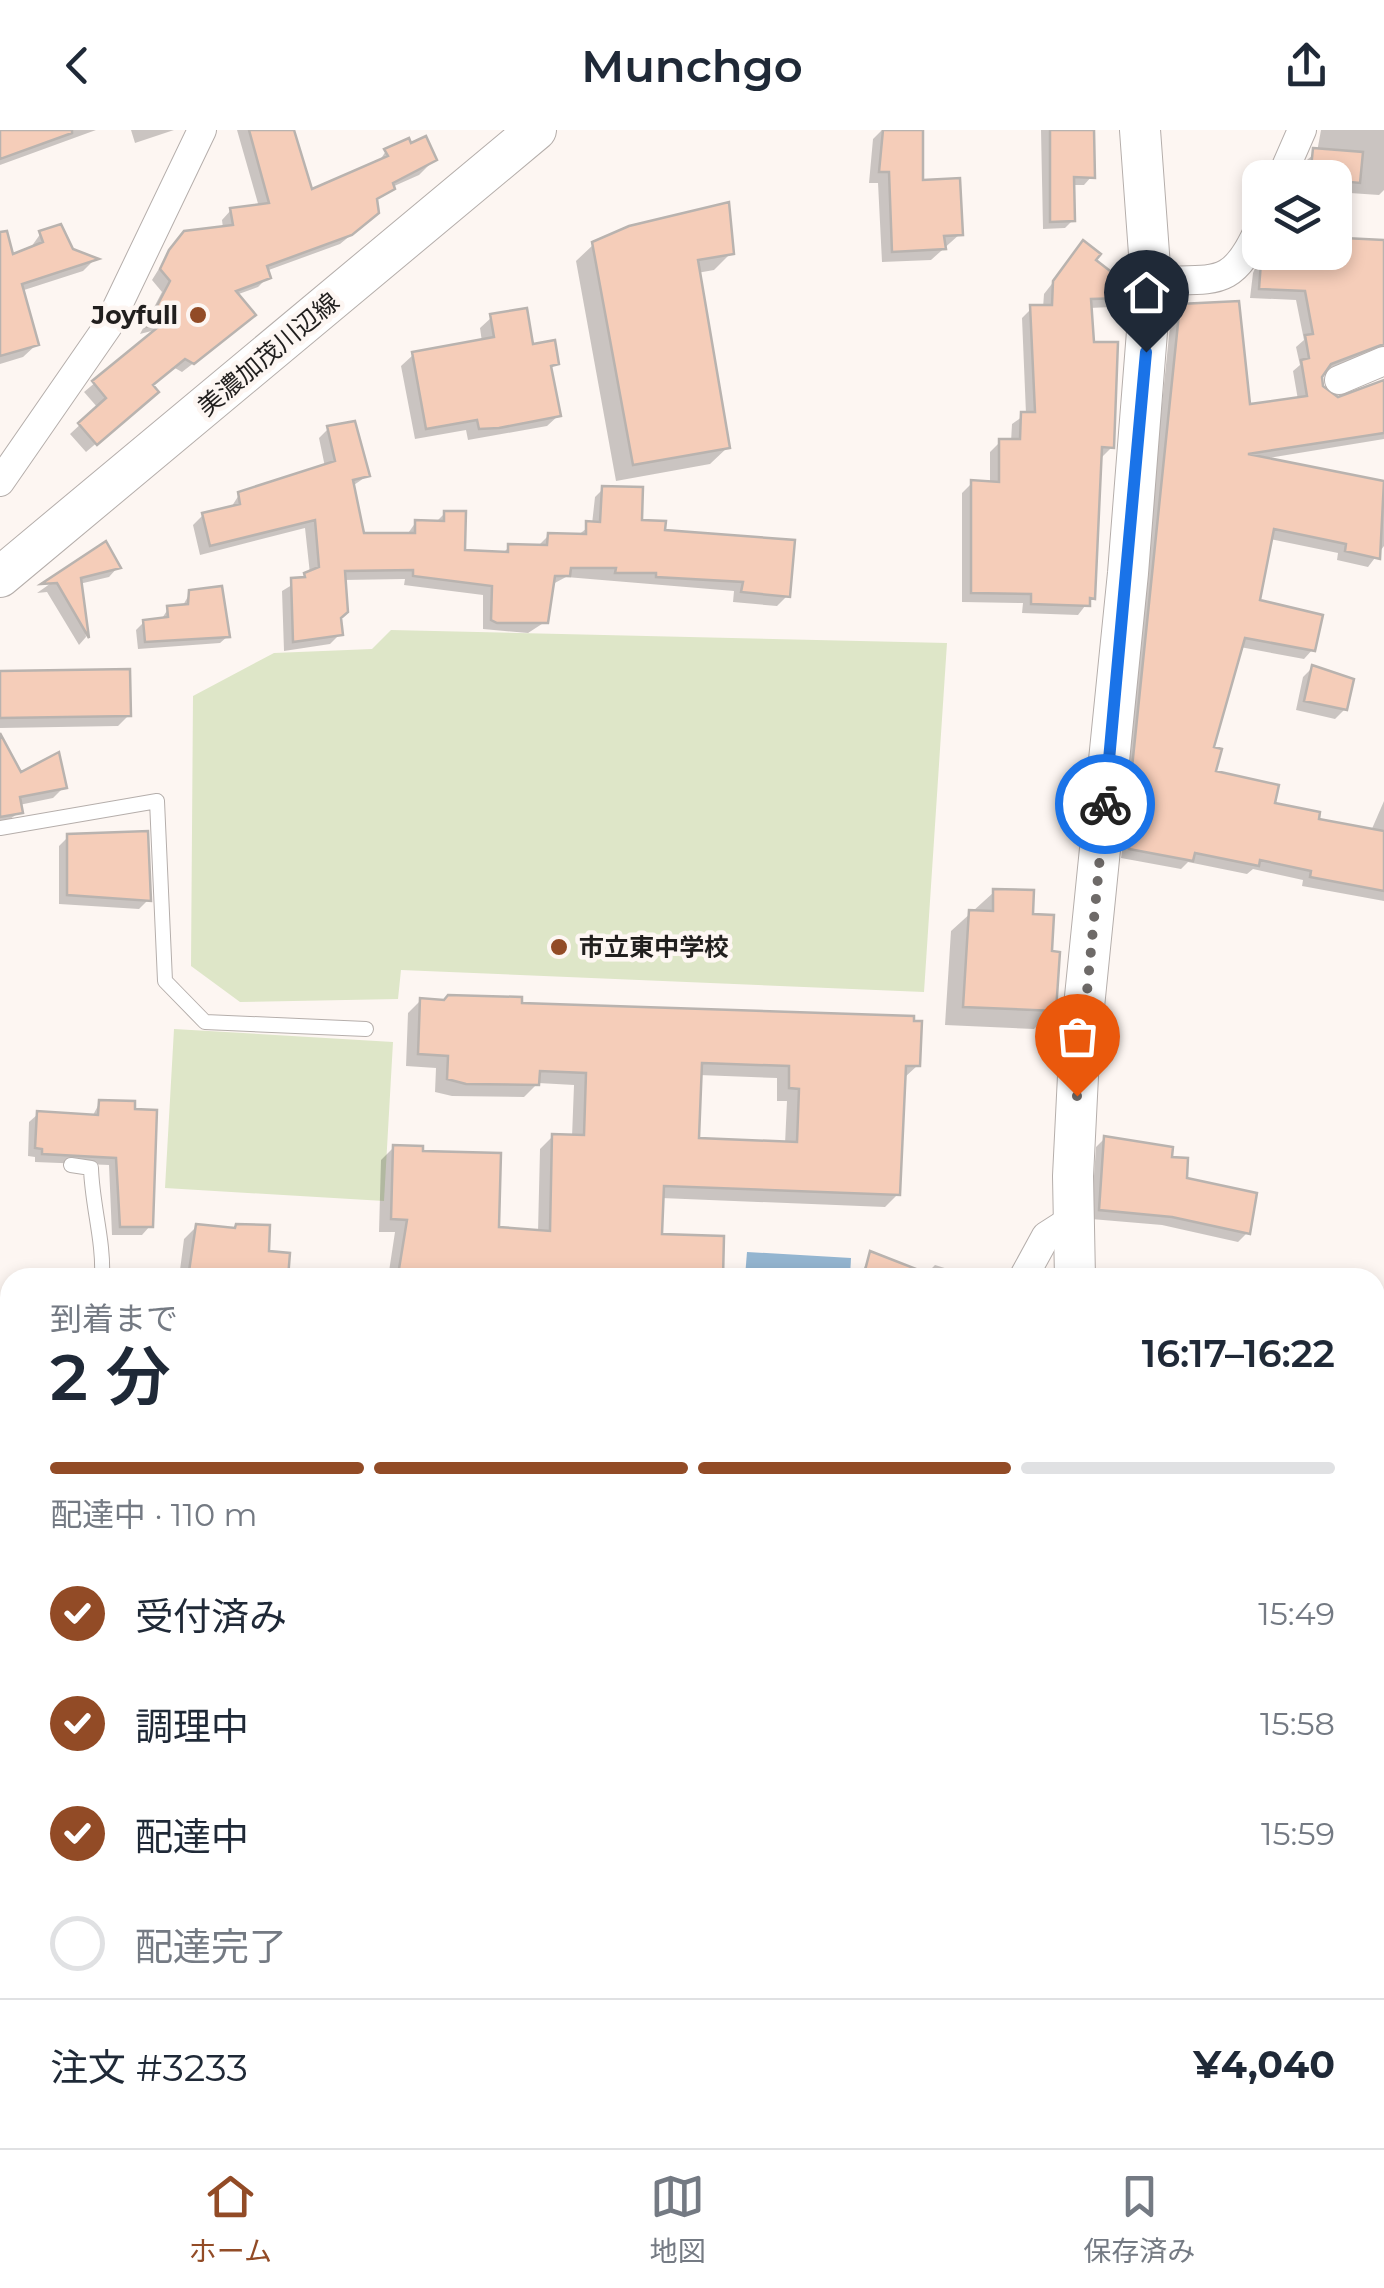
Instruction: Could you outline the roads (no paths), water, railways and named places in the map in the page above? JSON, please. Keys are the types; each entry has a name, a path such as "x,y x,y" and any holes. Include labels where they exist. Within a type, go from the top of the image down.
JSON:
{"street":[{"path":"0,482 108,326 202,130"},
{"name":"美濃加茂川辺線","path":"0,577 536,130"},
{"path":"1075,1268 1079,1056 1128,573 1151,281 1140,130"},
{"path":"1289,160 1302,130"},
{"path":"1151,281 1225,278 1242,263"},
{"path":"1338,380 1384,362"},
{"path":"1028,1268 1046,1236 1074,1218"}],"lane":[{"path":"0,828 157,801 165,981 205,1022 366,1029"},
{"path":"71,1165 91,1168 92,1213 103,1254 102,1268"}],"water":[{"path":"747,1252 851,1258 850,1268 746,1268"}],"place":[{"name":"Joyfull","path":"198,315"},
{"name":"市立東中学校","path":"559,947"}]}
